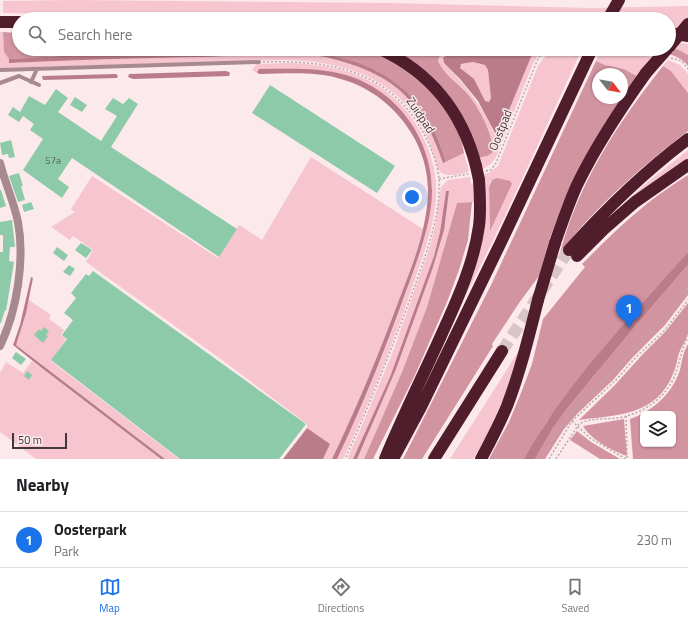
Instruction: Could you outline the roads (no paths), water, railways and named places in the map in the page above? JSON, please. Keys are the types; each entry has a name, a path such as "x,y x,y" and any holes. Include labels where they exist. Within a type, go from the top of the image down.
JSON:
{"highway":[{"path":"612,12 619,0"},
{"path":"0,22 12,22"},
{"path":"676,39 688,24"},
{"path":"676,34 688,36"},
{"path":"386,459 402,419 455,305 474,252 481,204 478,173 466,133 453,111 444,98 431,84 411,66 393,56"},
{"path":"393,459 421,407 501,242 588,56"},
{"path":"480,459 507,406 522,362 555,243 578,184 601,140 646,74 661,56"},
{"path":"688,140 647,172 599,217 573,253 635,202 688,165"},
{"path":"434,459 502,351"}],"street":[{"path":"0,163 17,220 20,264 16,296 12,313 0,346"}],"lane":[{"path":"0,70 259,62"},
{"path":"31,82 38,69"},
{"path":"0,83 19,76 39,85"}],"tunnel":[{"path":"502,351 569,250"}],"place":[{"name":"Oosterpark","path":"629,328"}]}
